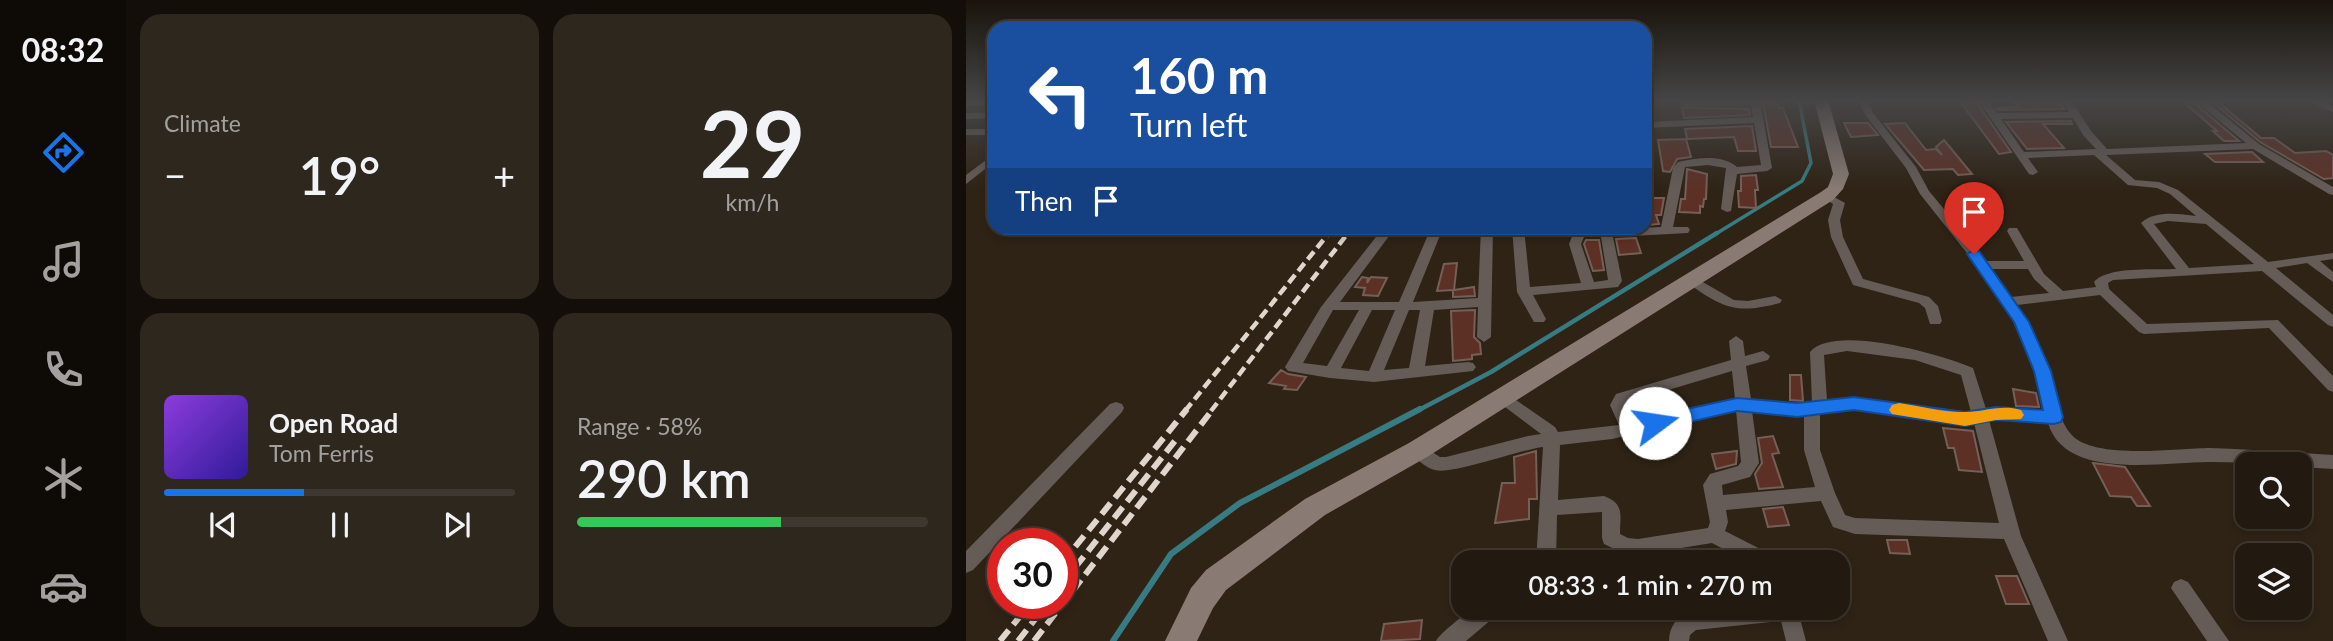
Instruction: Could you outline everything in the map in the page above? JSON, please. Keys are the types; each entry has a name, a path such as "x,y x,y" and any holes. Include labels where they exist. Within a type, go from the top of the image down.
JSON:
{"street":[{"path":"1731,171 1768,168 1759,130"},
{"path":"1181,641 1202,597 1231,566 1315,507 1418,450 1827,196 1835,189 1841,174 1829,130"},
{"path":"1882,130 1911,167 1924,192 1983,265 2021,322 2042,371 2054,417 2066,441 2084,453 2143,459 2258,456 2333,462"},
{"path":"2004,130 2034,172"},
{"path":"2085,130 2101,152 2132,183 2166,188 2333,322"},
{"path":"2235,130 2255,146 2330,187"},
{"path":"966,132 987,132"},
{"path":"2021,155 2255,146"},
{"path":"1666,231 1679,165 1705,162 1725,163 1731,167 1727,209"},
{"path":"966,181 987,164"},
{"path":"1827,196 1839,204 1834,219 1837,237 1858,282 1868,287 1924,300 1931,306 1935,321"},
{"path":"2186,273 2147,223 2164,218 2209,221"},
{"path":"1652,231 1685,230"},
{"path":"2012,231 2031,265 2060,295"},
{"path":"1383,235 1354,269 1293,366 1374,377 1468,367"},
{"path":"1374,377 1434,235"},
{"path":"1484,337 1488,235"},
{"path":"1519,235 1524,292 1527,303 1539,319"},
{"path":"1576,235 1575,244 1589,286"},
{"path":"1524,292 1611,285 1615,281 1606,235"},
{"path":"2329,256 2265,266 2105,278 2101,282 2103,290 2144,329 2249,322 2273,323 2333,386"},
{"path":"2309,259 2333,278"},
{"path":"1983,265 2031,265"},
{"path":"1694,281 1733,306 1747,307 1775,300"},
{"path":"2009,302 2103,290"},
{"path":"1330,306 1428,306 1485,302"},
{"path":"1330,373 1368,306"},
{"path":"1416,373 1428,306"},
{"path":"1714,535 1719,522 1712,485 1716,479 1744,472 1750,463 1736,341"},
{"path":"2011,531 1847,525 1835,516 1812,450 1817,352 1830,346 1867,347 1926,356 1968,372 2011,531 2059,641"},
{"path":"1629,429 1618,405 1622,398 1763,356"},
{"path":"1503,397 1549,431 1552,439 1546,550"},
{"path":"1418,450 1437,464 1446,464 1497,449 1629,429 1728,405 1797,410 1854,404 1965,419 1996,413 2054,417"},
{"path":"966,564 1116,408"},
{"path":"1715,503 1826,493"},
{"path":"1548,508 1604,504 1611,508 1611,538 1625,546 1675,543 1714,535 1743,550"},
{"path":"2181,588 2219,641"},
{"path":"1446,641 1462,634 1474,620"},
{"path":"1679,641 1680,631 1694,620"},
{"path":"1791,620 1796,641"}],"building":[{"path":"1685,130 1753,130 1756,151 1738,151 1734,137 1687,139"},
{"path":"1768,130 1791,130 1798,147 1771,147"},
{"path":"1847,130 1874,130 1878,135 1851,137"},
{"path":"1890,130 1910,130 1926,150 1936,149 1942,155 1936,147 1944,140 1972,174 1958,175 1953,169 1924,170"},
{"path":"1981,130 1996,130 2011,152 1999,154"},
{"path":"2012,130 2048,130 2064,148 2027,149"},
{"path":"2226,130 2239,141 2224,141 2213,131"},
{"path":"2246,130 2251,130 2261,138 2274,138 2295,153 2326,151 2333,155 2333,178 2324,179 2260,142"},
{"path":"1686,139 1691,157 1677,159 1670,172 1663,171 1658,140"},
{"path":"2252,152 2263,162 2215,162 2205,154"},
{"path":"1687,169 1707,174 1706,199 1703,207 1700,206 1700,213 1679,212 1681,199 1685,199"},
{"path":"1756,175 1756,208 1739,207 1741,176"},
{"path":"1652,198 1664,198 1661,215 1656,215 1659,224 1652,225"},
{"path":"1636,238 1641,253 1619,255 1616,239"},
{"path":"1586,240 1599,240 1604,270 1593,271 1584,244"},
{"path":"1457,263 1454,290 1474,287 1475,296 1453,297 1453,290 1437,291 1444,264"},
{"path":"1362,277 1368,278 1367,283 1371,277 1387,278 1378,296 1363,295 1365,288 1355,287"},
{"path":"1475,310 1474,337 1480,343 1481,354 1472,355 1472,359 1453,361 1451,311"},
{"path":"1281,370 1306,377 1297,390 1284,389 1286,386 1269,383"},
{"path":"1790,375 1801,375 1803,401 1790,400"},
{"path":"2013,389 2036,393 2039,407 2016,406"},
{"path":"1943,428 1973,431 1982,472 1959,470 1954,448 1948,448"},
{"path":"1773,436 1779,453 1772,454 1783,487 1759,489 1755,474 1762,463 1758,438"},
{"path":"1536,451 1537,499 1529,499 1529,519 1495,523 1502,483 1515,483 1514,457"},
{"path":"1737,451 1736,464 1716,469 1712,454"},
{"path":"2093,463 2125,467 2150,506 2137,506 2131,497 2110,496"},
{"path":"1783,507 1789,525 1768,527 1763,509"},
{"path":"1887,540 1907,540 1910,554 1890,553"},
{"path":"1996,576 2017,576 2029,604 2006,604"},
{"path":"1422,620 1420,639 1381,641 1384,624"}],"waterway":[{"path":"1714,235 1802,181 1811,163 1805,130"},
{"path":"1417,411 1491,372 1717,233"},
{"path":"1113,641 1171,554 1240,503 1420,409"}],"railway":[{"path":"1185,411 1327,235"},
{"path":"1211,411 1346,235"},
{"path":"1078,543 1187,409"},
{"path":"1034,641 1213,409"},
{"path":"1078,564 1178,437"},
{"path":"1000,641 1018,619"},
{"path":"1018,641 1035,619"}],"slow traffic":[{"path":"1899,410 1965,419 1996,413 2015,415"}],"route":[{"path":"1655,423 1737,404 1797,410 1854,404 1965,419 1996,413 2054,417 2053,403 2042,371 2021,322 1974,254"}]}
